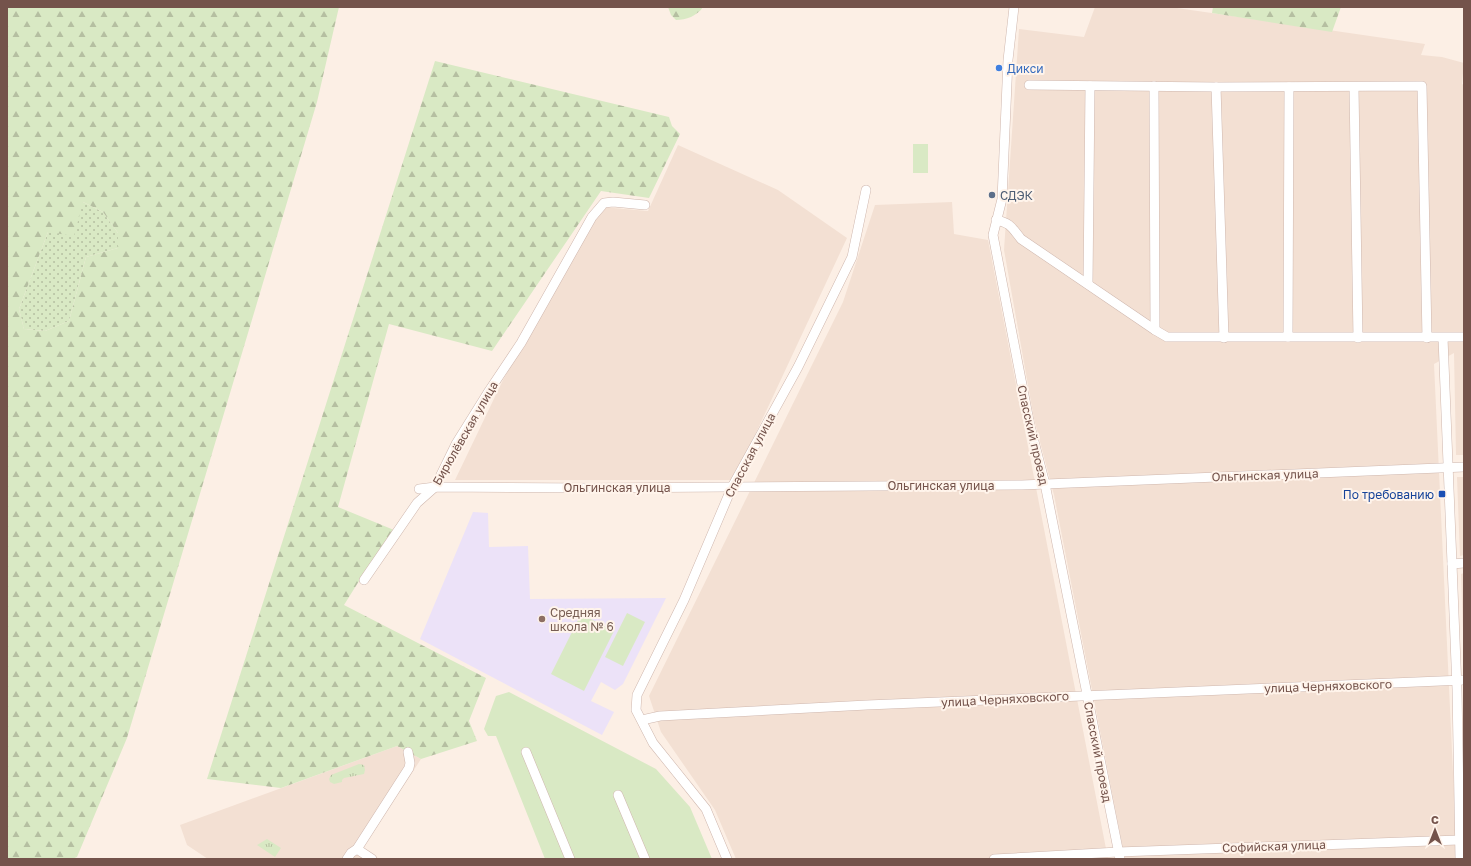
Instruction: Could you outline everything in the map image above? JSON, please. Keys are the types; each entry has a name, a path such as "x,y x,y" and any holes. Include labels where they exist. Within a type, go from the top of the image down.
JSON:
{"street":[{"name":"Спасский проезд","path":"1014,7 1008,60 1002,199 993,235 1030,426 1045,484 1119,855"},
{"path":"1030,85 1354,88 1422,86 1427,338"},
{"path":"1088,284 1090,86"},
{"path":"1154,86 1155,330"},
{"path":"1216,87 1224,338"},
{"path":"1288,337 1289,87"},
{"path":"1354,88 1358,338"},
{"name":"Спасская улица","path":"727,859 706,809 653,743 636,710 637,695 684,600 732,487 798,367 852,257 866,190"},
{"name":"Бирюлёвская улица","path":"364,580 417,503 435,487 460,437 489,390 521,343 592,217 604,203 613,202 645,205"},
{"path":"996,220 1006,222 1021,239 1167,337 1464,337"},
{"path":"1443,338 1452,564 1460,680 1460,859"},
{"name":"Ольгинская улица","path":"418,490 435,487 591,488 1045,484 1464,467"},
{"path":"1452,564 1464,563"},
{"name":"улица Черняховского","path":"642,720 660,716 1460,680"},
{"path":"346,859 357,849 409,768 410,763 408,752"},
{"path":"526,752 570,859"},
{"path":"618,795 646,859"},
{"name":"Софийская улица","path":"994,859 1459,840"},
{"path":"357,849 372,859"}],"shaded area":[{"path":"1095,7 1170,7 1425,44 1421,55 1442,57 1464,63 1462,84 1464,85 1464,455 1456,455 1454,353 1434,364 1457,859 1125,859 1054,495 1034,419 1004,250 1019,29 1084,37"},
{"path":"678,145 778,190 847,238 734,480 455,480 503,380 602,207 648,211"},
{"path":"952,202 954,234 988,240 1108,859 736,859 715,810 661,732 649,696 843,302 875,205"},
{"path":"1457,477 1464,477 1464,555 1460,556"},
{"name":"Средняя школа № 6","path":"473,512 488,513 489,547 528,546 530,599 666,598 623,684 615,690 601,682 591,701 614,712 602,735 420,639"},
{"path":"1464,573 1464,660 1461,574"},
{"path":"397,746 421,759 363,848 379,859 208,859 187,845 180,825"}],"green space":[{"path":"7,7 339,7 317,102 127,738 77,857 72,859 7,859","holes":["83,202 103,212 118,233 118,248 86,257 69,321 45,331 24,329 19,309 48,232 74,236"]},
{"path":"668,7 703,7 698,13 691,17 676,20 671,15"},
{"path":"1213,7 1341,7 1332,32 1212,13"},
{"path":"435,61 669,117 672,126 680,134 649,198 601,191 492,351 389,324 338,507 394,530 344,605 486,678 469,721 477,741 421,759 397,746 281,788 207,779"},
{"path":"913,144 928,144 928,173 913,173"},
{"path":"83,202 103,212 118,233 118,248 86,257 69,321 45,331 24,329 19,309 48,232"},
{"path":"627,613 645,622 623,666 605,657"},
{"path":"581,614 614,631 584,691 551,674"},
{"path":"509,692 656,769 690,807 712,859 545,859 496,736 488,736 484,729 496,696"},
{"path":"359,764 364,765 364,774 344,778 342,782 334,784 330,782 329,779 331,775"},
{"path":"267,839 281,848 275,857 257,845"}],"place":[{"name":"Дикси","path":"999,68"},
{"name":"СДЭК","path":"992,195"},
{"name":"По требованию","path":"1442,494"},
{"name":"Средняя школа № 6","path":"542,619"}]}
